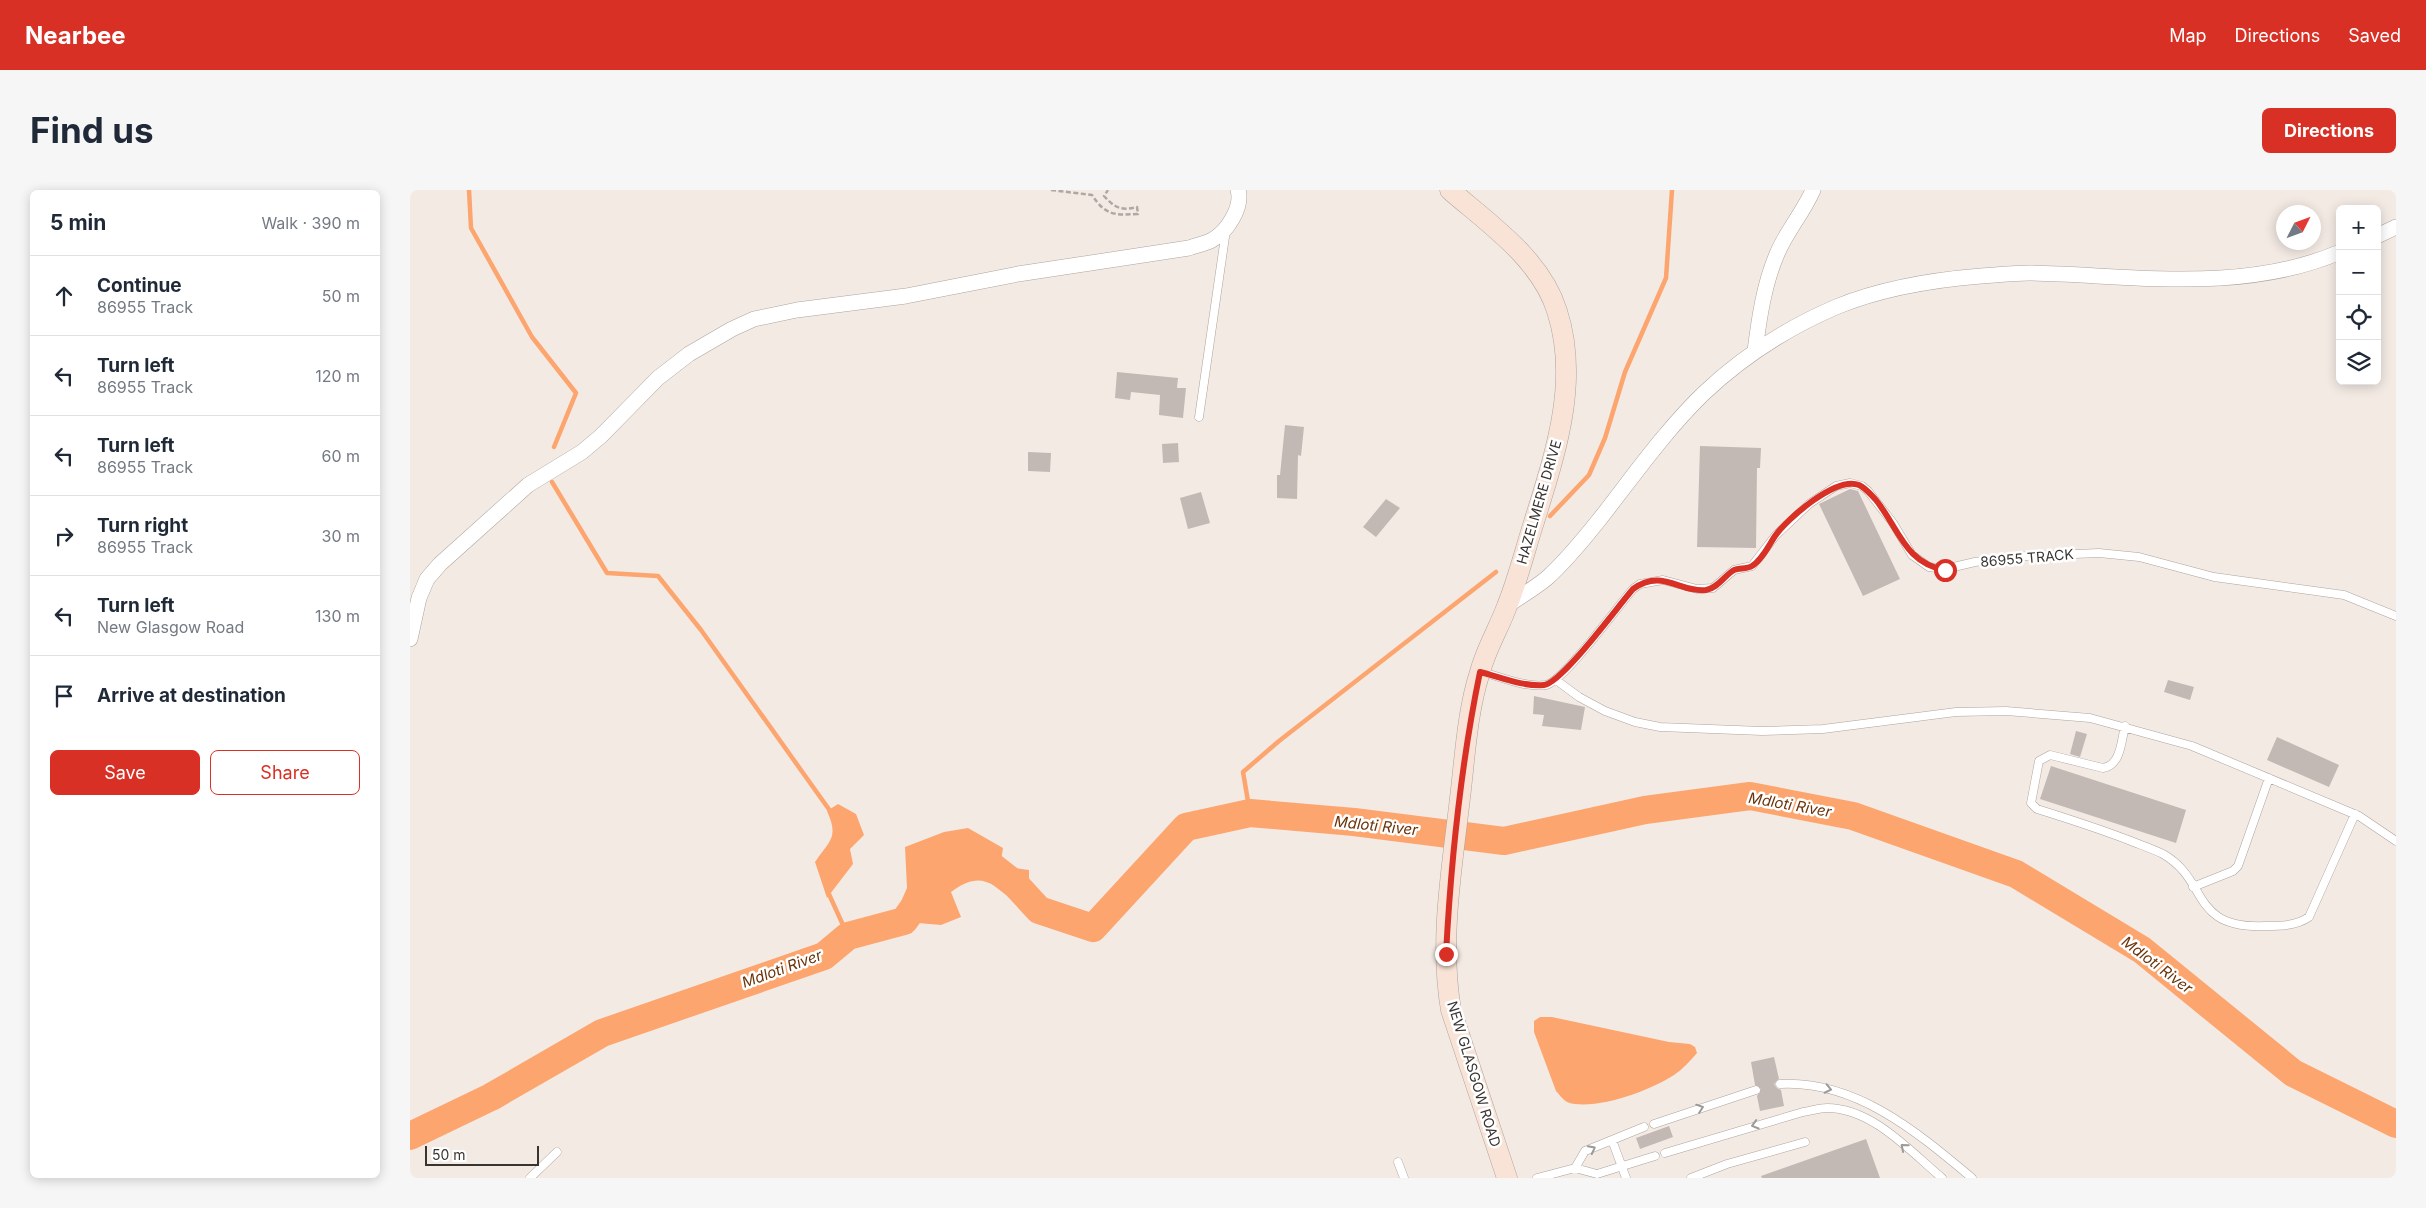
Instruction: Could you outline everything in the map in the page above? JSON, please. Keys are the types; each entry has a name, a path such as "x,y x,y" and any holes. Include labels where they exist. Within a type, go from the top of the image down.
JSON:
{"street":[{"path":"410,638 419,598 427,579 440,564 528,485 582,452 601,436 658,378 689,354 732,328 754,319 797,310 906,296 1018,274 1189,248 1212,240 1227,226 1236,210 1238,190"},
{"name":"HAZELMERE DRIVE","path":"1450,190 1511,242 1539,276 1557,309 1566,349 1567,388 1555,454 1508,605 1480,672"},
{"path":"1755,351 1767,284 1777,253 1804,210 1812,190"},
{"path":"2381,234 2396,227"},
{"path":"1508,605 1548,578 1582,540 1684,414 1723,376 1755,351 1789,330 1838,306 1864,296 1918,283 2026,273 2198,280 2291,267 2336,253"},
{"name":"NEW GLASGOW ROAD","path":"1480,672 1469,726 1449,899 1446,973 1451,1010 1507,1178"}],"lane":[{"path":"1199,417 1227,226"},
{"name":"86955 TRACK","path":"1556,680 1569,667 1633,589 1640,584 1662,580 1697,589 1712,588 1734,570 1752,566 1776,535 1809,504 1836,486 1850,483 1862,486 1868,491 1893,523 1912,555 1929,567 1945,570 1975,562 2026,556 2099,553 2139,557 2214,577 2344,594 2396,616"},
{"path":"1480,672 1533,685 1547,684 1556,680 1579,697 1605,711 1636,722 1660,727 1762,731 1823,729 1956,712 2006,711 2090,718 2125,726 2192,746 2355,814 2396,841"},
{"path":"2125,726 2116,762 2111,767 2103,768 2050,755 2039,761 2031,803 2037,810 2160,853 2180,867 2209,910 2226,922 2260,927 2282,926 2303,921 2313,911 2355,814"},
{"path":"2193,887 2233,871 2238,866 2269,778"},
{"path":"1780,1084 1803,1084 1839,1092 1863,1100 1888,1114 1972,1178"},
{"path":"1654,1124 1756,1090"},
{"path":"1665,1153 1803,1112 1826,1108 1844,1110 1878,1125 1942,1178"},
{"path":"1576,1168 1585,1151 1644,1127"},
{"path":"1612,1140 1626,1178"},
{"path":"1691,1178 1727,1164 1805,1142"},
{"path":"530,1178 557,1152"},
{"path":"1537,1178 1576,1168 1597,1174 1655,1156"},
{"path":"1398,1162 1404,1178"}],"path":[{"path":"1051,190 1092,195 1107,213 1138,214 1137,207 1125,210 1113,207 1104,196 1108,190"}],"shaded area":[{"path":"838,804 856,814 864,835 850,849 853,864 827,898 815,862 831,838 831,820 827,811"},
{"path":"968,828 1003,848 1001,861 1006,867 1029,870 1029,885 1012,900 990,883 976,880 969,882 951,892 961,917 941,925 907,922 899,906 907,888 905,847 944,832"},
{"path":"1540,1017 1552,1017 1669,1042 1690,1044 1695,1047 1697,1053 1674,1075 1637,1093 1592,1104 1567,1102 1556,1091 1534,1032 1534,1021"}],"building":[{"path":"1117,372 1178,378 1177,388 1186,388 1183,418 1159,415 1160,395 1131,392 1130,400 1115,398"},
{"path":"1285,425 1304,427 1301,456 1298,455 1297,499 1277,498 1277,475 1280,475"},
{"path":"1178,443 1179,462 1163,463 1162,444"},
{"path":"1700,446 1761,448 1760,468 1757,468 1756,548 1697,547"},
{"path":"1028,452 1051,453 1050,472 1028,471"},
{"path":"1850,489 1858,491 1900,579 1863,596 1819,504"},
{"path":"1201,492 1210,523 1188,529 1180,498"},
{"path":"1386,499 1400,508 1376,537 1363,527"},
{"path":"2168,680 2194,687 2190,700 2164,692"},
{"path":"1534,696 1585,707 1581,730 1542,726 1544,715 1533,714"},
{"path":"2076,731 2087,734 2080,757 2070,754"},
{"path":"2277,737 2339,765 2329,787 2267,760"},
{"path":"2051,766 2186,810 2176,843 2040,799"},
{"path":"1774,1057 1779,1079 1774,1084 1781,1090 1784,1106 1760,1111 1757,1096 1761,1089 1755,1085 1751,1062"},
{"path":"1669,1126 1673,1137 1640,1149 1636,1138"},
{"path":"1866,1139 1880,1178 1762,1178 1761,1176"}],"waterway":[{"path":"469,190 471,228 532,337 576,393 554,447"},
{"path":"1550,516 1589,475 1605,438 1625,372 1666,278 1672,190"},
{"path":"552,482 607,573 658,576 701,630 833,815"},
{"path":"1250,813 1243,772 1279,741 1496,572"},
{"name":"Mdloti River","path":"993,867 1016,885 1039,910 1093,928 1186,827 1250,813 1354,822 1504,841 1645,810 1750,796 1853,816 2016,874 2142,950 2293,1073 2396,1124"},
{"name":"Mdloti River","path":"410,1136 491,1097 602,1033 824,956 848,936 904,921 927,889"},
{"path":"828,892 848,936"}],"route":[{"path":"1446,954 1449,899 1469,726 1480,672 1533,685 1547,684 1556,680 1569,667 1633,589 1640,584 1662,580 1706,590 1716,586 1734,570 1752,566 1776,535 1794,517 1809,504 1836,486 1850,483 1862,486 1883,509 1912,555 1929,567 1945,570"}]}
